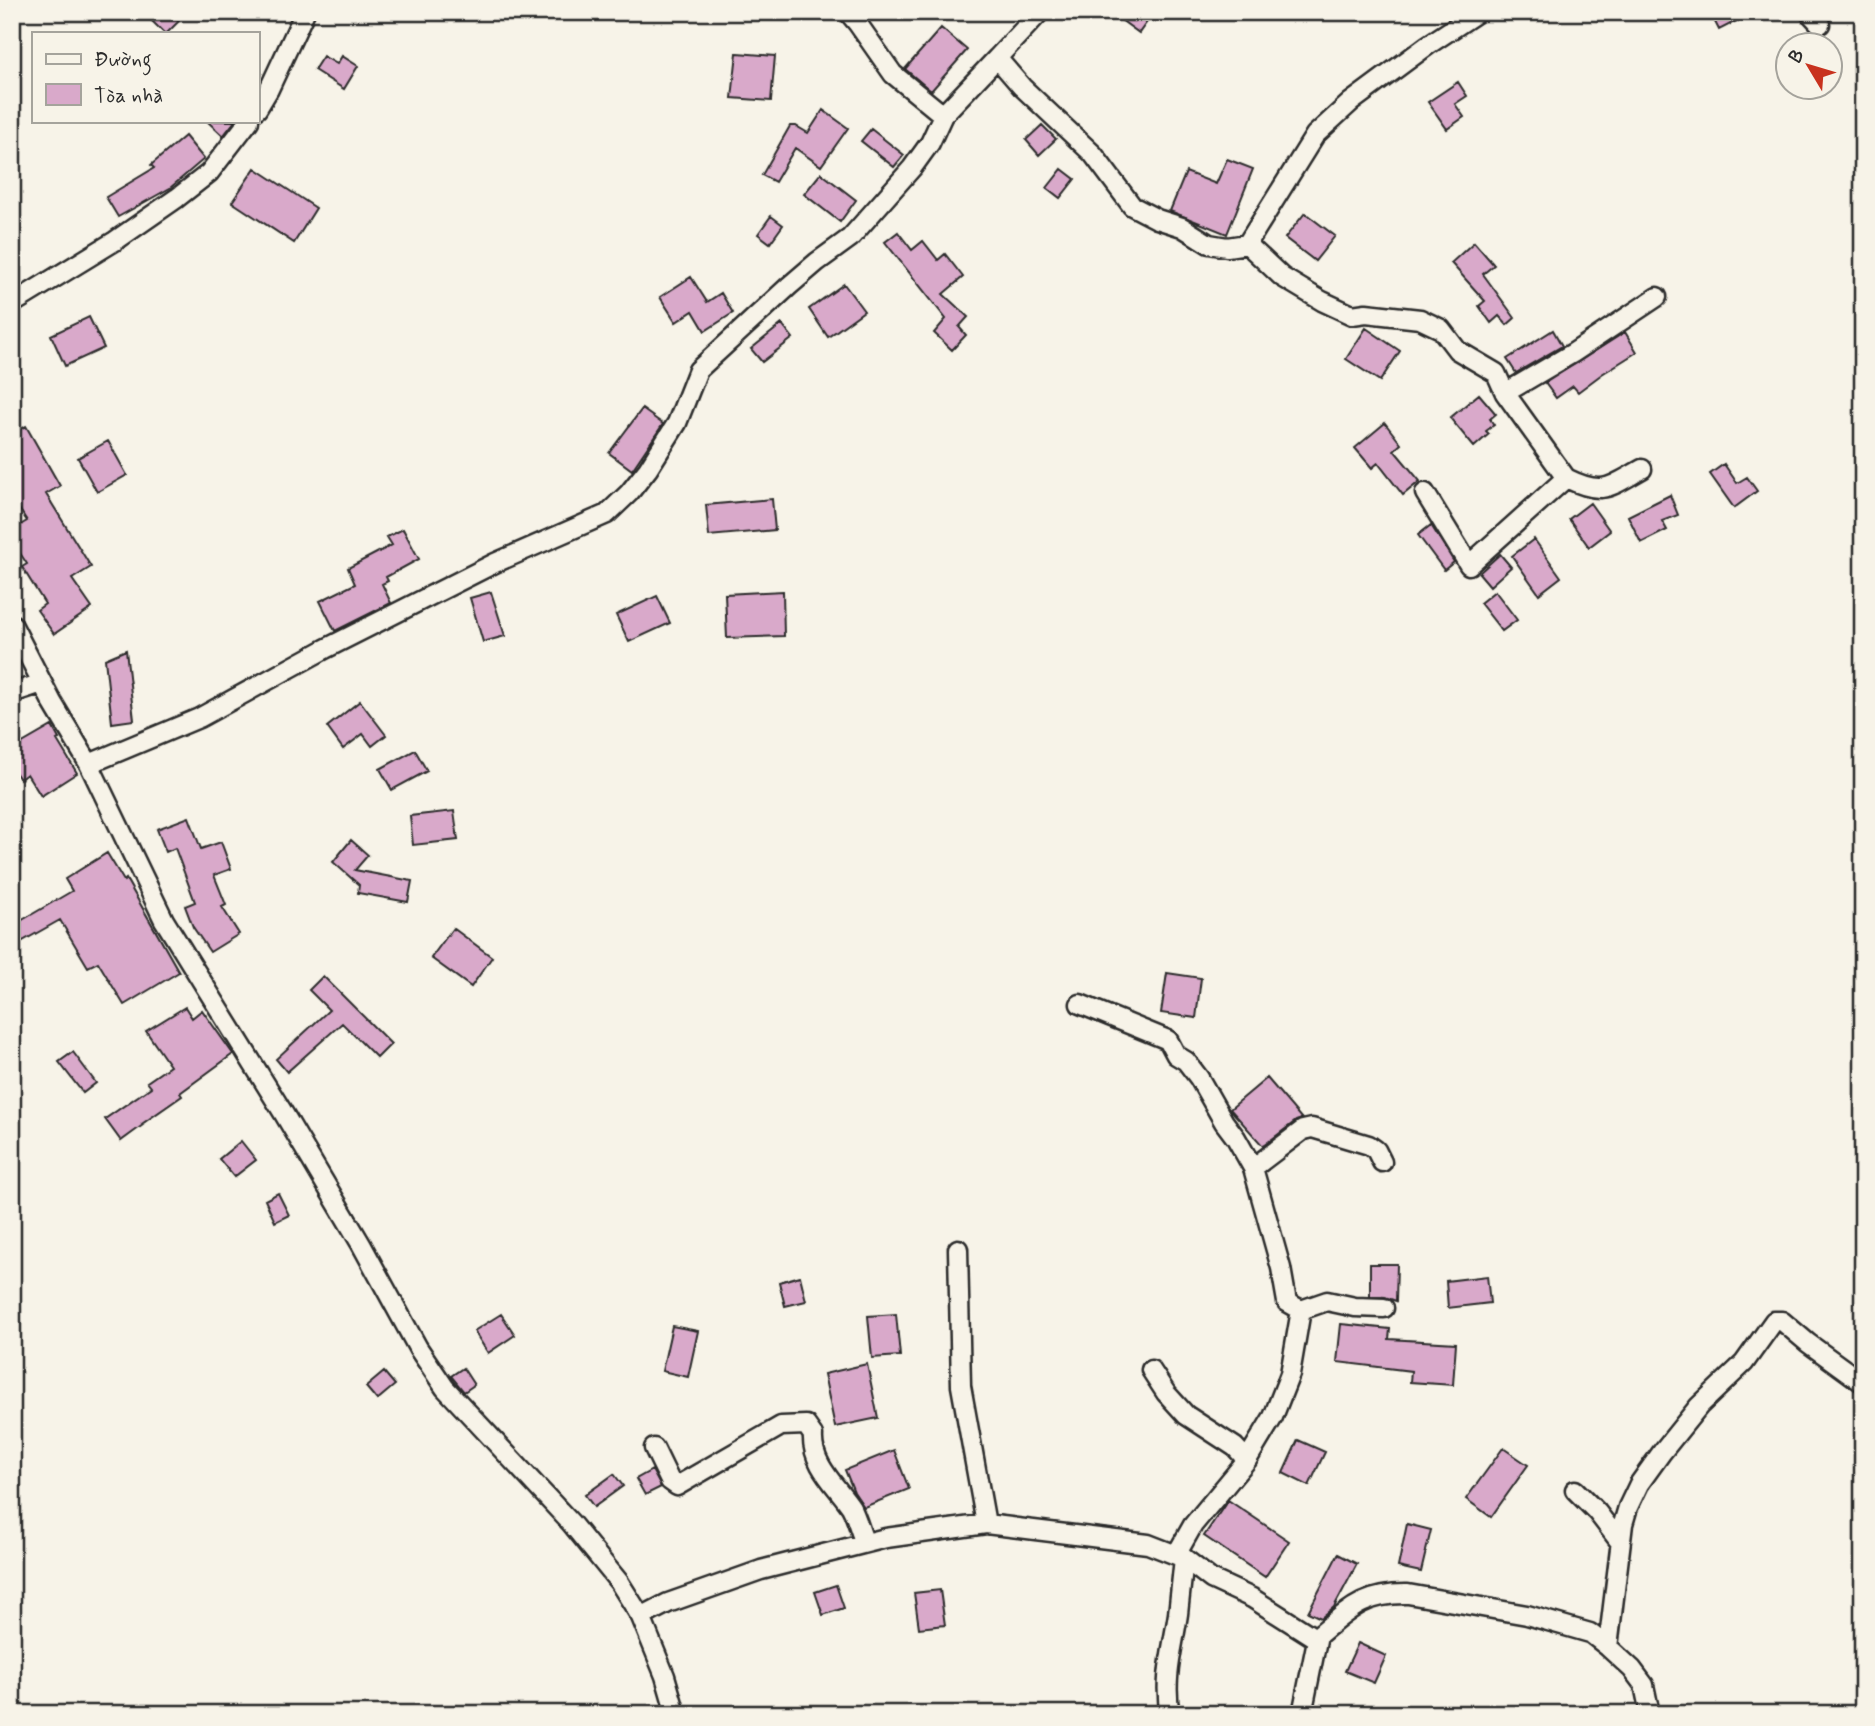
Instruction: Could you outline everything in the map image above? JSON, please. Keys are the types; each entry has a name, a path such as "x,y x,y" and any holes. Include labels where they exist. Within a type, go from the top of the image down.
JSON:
{"street":[{"path":"259,106 305,12"},
{"path":"848,12 893,74 943,115"},
{"path":"89,764 199,718 325,649 483,569 607,514 629,493 648,469 677,423 698,370 789,286 850,239 912,167 930,143 943,115 1040,12"},
{"path":"1248,244 1315,135 1351,102 1478,12"},
{"path":"997,58 1023,87 1093,154 1132,206 1157,219 1182,227 1209,244 1227,247 1248,244"},
{"path":"12,304 177,198 208,173 248,122"},
{"path":"1248,244 1282,277 1352,315 1366,313 1420,319 1441,329 1457,350 1496,373 1505,393 1566,478 1580,485 1602,489 1642,469"},
{"path":"1505,393 1573,353 1657,297"},
{"path":"1424,493 1469,565 1566,478"},
{"path":"12,624 42,683 89,764 164,920 284,1114 361,1244 418,1348 445,1388 571,1523 619,1582 641,1617 676,1714"},
{"path":"12,693 42,683"},
{"path":"1080,1004 1168,1040 1176,1055 1186,1061 1199,1078 1254,1168 1287,1302 1301,1310 1327,1301 1355,1307 1384,1308"},
{"path":"1254,1168 1303,1130 1312,1128 1369,1145 1376,1150 1382,1162"},
{"path":"958,1249 961,1386 986,1524"},
{"path":"1170,1714 1167,1683 1178,1615 1183,1540 1247,1460 1273,1418 1290,1374 1301,1310"},
{"path":"1608,1647 1620,1542 1628,1507 1639,1484 1699,1406 1744,1363 1774,1321 1782,1321 1863,1383"},
{"path":"1151,1370 1166,1393 1186,1415 1235,1447 1247,1460"},
{"path":"654,1448 670,1481 677,1486 781,1426 806,1425 813,1435 820,1466 852,1510 865,1544"},
{"path":"1575,1490 1597,1512 1620,1542"},
{"path":"641,1617 668,1603 761,1570 886,1538 986,1524 1148,1544 1180,1556 1212,1579 1252,1598 1317,1640 1302,1714"},
{"path":"1315,1638 1356,1604 1394,1594 1408,1594 1527,1615 1590,1633 1608,1647 1632,1669 1644,1685 1650,1714"}],"building":[{"path":"143,12 170,12 179,21 168,32 163,32"},
{"path":"1110,12 1154,12 1139,33"},
{"path":"1710,12 1754,12 1719,30"},
{"path":"941,28 967,50 931,91 905,69"},
{"path":"737,53 775,56 771,101 732,98"},
{"path":"323,56 337,64 342,56 358,66 344,89 314,70"},
{"path":"1458,82 1467,96 1455,104 1464,117 1447,129 1428,102"},
{"path":"823,110 848,128 821,166 795,148 775,182 762,175 790,126 796,126 808,133"},
{"path":"208,122 234,122 223,136"},
{"path":"1042,125 1056,139 1039,155 1026,140"},
{"path":"871,129 904,155 894,167 861,141"},
{"path":"185,136 204,159 170,188 118,217 106,197 154,168 151,165"},
{"path":"1227,159 1253,169 1227,234 1170,211 1186,172 1216,184"},
{"path":"255,168 316,208 294,243 232,202"},
{"path":"1062,169 1075,179 1060,198 1047,188"},
{"path":"821,173 856,200 840,222 804,194"},
{"path":"1305,213 1335,236 1315,261 1285,238"},
{"path":"771,216 783,225 770,243 758,234"},
{"path":"898,232 912,250 923,241 938,260 945,254 963,277 943,294 968,317 959,327 966,335 952,350 934,333 946,319 885,242"},
{"path":"1474,242 1494,265 1483,274 1515,318 1507,325 1499,316 1491,323 1479,306 1485,301 1451,263"},
{"path":"691,277 707,302 721,293 733,313 705,331 693,311 676,322 660,297"},
{"path":"844,284 864,311 828,337 809,309"},
{"path":"89,317 104,348 65,366 51,335"},
{"path":"782,324 793,338 762,362 751,349"},
{"path":"1366,328 1400,351 1380,381 1346,359"},
{"path":"1553,330 1562,346 1516,373 1507,359"},
{"path":"1625,332 1637,352 1578,392 1573,386 1556,398 1545,383"},
{"path":"1479,394 1496,414 1490,419 1494,425 1486,431 1489,434 1474,447 1450,418"},
{"path":"642,409 663,424 632,470 609,453"},
{"path":"1385,423 1401,444 1394,450 1420,481 1403,495 1378,463 1372,468 1355,448"},
{"path":"26,426 60,486 46,494 91,567 72,579 92,608 54,634 37,610 45,604 22,567 27,564 12,541 12,530 27,521 12,498 12,434"},
{"path":"108,441 127,475 97,492 78,458"},
{"path":"1724,464 1737,483 1747,477 1757,491 1734,508 1710,474"},
{"path":"1670,495 1678,515 1662,521 1667,530 1641,543 1628,516"},
{"path":"772,499 775,530 709,536 706,505"},
{"path":"1590,503 1610,531 1589,547 1569,519"},
{"path":"1431,525 1454,562 1444,570 1418,535"},
{"path":"403,529 419,559 386,577 388,581 382,584 391,603 335,631 320,601 355,584 348,568 392,545 387,537"},
{"path":"1534,539 1561,577 1539,594 1512,556"},
{"path":"1500,554 1511,567 1490,586 1479,573"},
{"path":"783,591 784,636 727,638 725,594"},
{"path":"1495,591 1517,620 1502,631 1480,603"},
{"path":"491,592 505,636 483,642 470,598"},
{"path":"657,596 670,623 629,642 616,615"},
{"path":"126,650 134,720 112,723 105,659"},
{"path":"360,701 386,735 372,746 363,734 343,749 327,727"},
{"path":"52,726 59,739 57,740 77,773 41,796 27,774 20,779 12,768 12,749"},
{"path":"415,750 427,771 392,790 380,769"},
{"path":"454,811 458,840 413,845 410,816"},
{"path":"189,817 201,849 221,842 231,869 214,875 226,905 222,907 239,934 210,952 193,927 185,906 195,902 175,848 166,852 157,829"},
{"path":"351,840 368,855 355,870 412,881 408,902 358,893 359,885 333,862"},
{"path":"107,853 124,881 126,879 179,972 124,1005 98,962 88,967 60,920 12,947 12,926 72,891 65,879"},
{"path":"453,928 492,957 471,987 431,958"},
{"path":"1167,973 1201,978 1196,1018 1161,1013"},
{"path":"323,976 391,1044 377,1058 342,1023 287,1072 276,1059 329,1010 309,990"},
{"path":"185,1007 192,1018 202,1010 233,1054 121,1141 105,1119 151,1087 147,1082 170,1066 146,1031"},
{"path":"73,1052 96,1083 83,1093 59,1062"},
{"path":"1267,1078 1302,1119 1263,1146 1230,1109"},
{"path":"241,1141 256,1160 234,1177 219,1159"},
{"path":"278,1193 289,1215 275,1222 265,1200"},
{"path":"1370,1264 1397,1264 1396,1301 1370,1296"},
{"path":"800,1276 806,1301 785,1306 779,1282"},
{"path":"1487,1276 1490,1303 1448,1308 1446,1281"},
{"path":"501,1314 515,1335 488,1353 474,1331"},
{"path":"896,1314 900,1356 872,1358 868,1316"},
{"path":"1341,1324 1390,1329 1389,1339 1456,1343 1453,1385 1410,1382 1411,1371 1337,1362"},
{"path":"672,1326 698,1331 688,1377 662,1371"},
{"path":"867,1364 878,1418 835,1427 824,1374"},
{"path":"463,1368 474,1385 464,1392 451,1376"},
{"path":"384,1372 395,1385 377,1400 366,1387"},
{"path":"1298,1440 1325,1452 1309,1486 1283,1473"},
{"path":"1503,1448 1528,1465 1491,1517 1466,1499"},
{"path":"894,1450 909,1489 864,1507 845,1470"},
{"path":"652,1470 661,1487 645,1495 636,1479"},
{"path":"614,1474 623,1486 594,1507 585,1495"},
{"path":"1228,1500 1289,1541 1265,1577 1204,1536"},
{"path":"1407,1524 1431,1530 1421,1572 1398,1567"},
{"path":"1338,1554 1357,1564 1334,1607 1321,1618 1308,1612"},
{"path":"836,1585 844,1608 823,1615 815,1592"},
{"path":"940,1590 945,1625 919,1628 914,1593"},
{"path":"1358,1643 1386,1656 1374,1683 1345,1671"}]}
